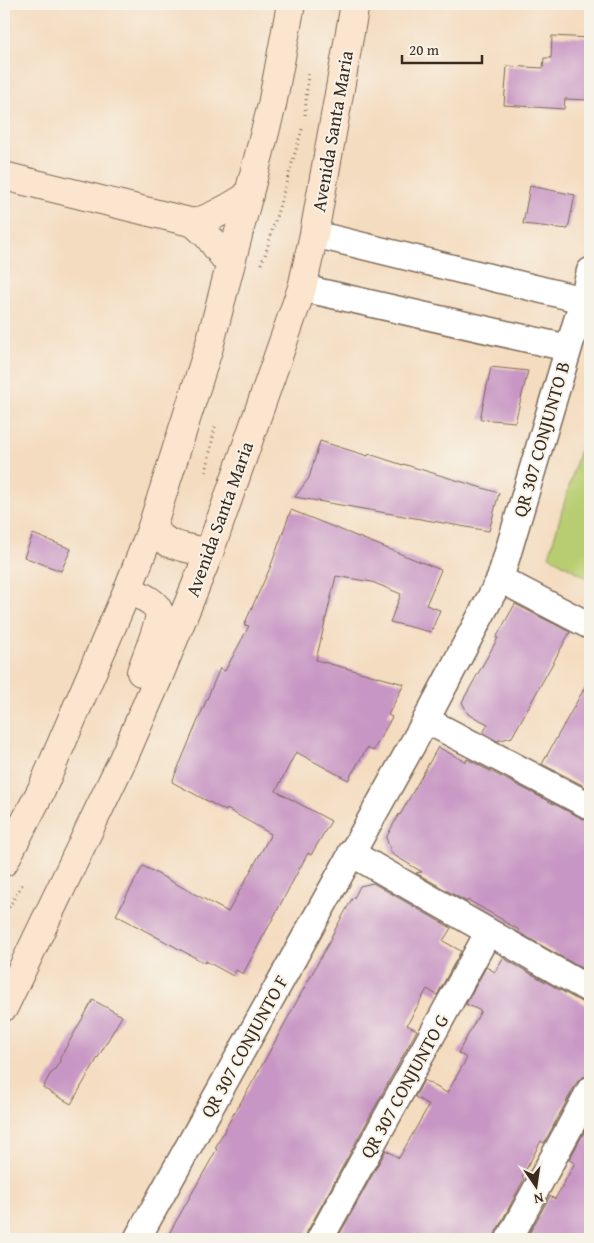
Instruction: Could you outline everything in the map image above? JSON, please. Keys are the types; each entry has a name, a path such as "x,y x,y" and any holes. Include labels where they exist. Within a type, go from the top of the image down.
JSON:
{"main road":[{"path":"4,862 41,791 128,589 151,530 208,347 249,195 272,105 291,4"},
{"name":"Avenida Santa Maria","path":"4,1007 156,683 209,553 302,288 314,234 355,4"},
{"path":"4,176 194,223 208,236 230,265"},
{"path":"194,223 211,218 249,195"},
{"path":"151,530 169,543 182,548 209,553"},
{"path":"122,759 128,718 139,677 157,628 159,612 144,597 128,589"}],"street":[{"path":"314,234 583,300"},
{"name":"QR 307 CONJUNTO B","path":"426,720 500,579 590,271"},
{"path":"302,288 568,348"},
{"path":"500,579 590,626"},
{"path":"426,720 590,806"},
{"name":"QR 307 CONJUNTO F","path":"137,1239 426,720"},
{"path":"351,854 590,990"},
{"name":"QR 307 CONJUNTO G","path":"320,1239 488,933"},
{"path":"509,1239 590,1090"}],"green space":[{"path":"590,414 590,580 549,556"}],"building":[{"path":"552,36 590,38 590,100 565,99 564,109 504,105 507,66 543,68 544,58 551,58"},
{"path":"530,186 575,195 568,229 523,224"},
{"path":"491,367 528,371 515,422 480,419"},
{"path":"320,441 499,493 489,531 295,497 309,478"},
{"path":"291,510 441,570 426,605 440,610 431,632 390,622 401,594 372,582 336,576 316,660 404,684 388,715 392,717 373,751 367,748 348,780 296,752 276,791 331,821 311,855 308,853 243,974 236,970 233,976 116,915 143,866 228,912 271,834 227,809 226,811 172,782 220,668 225,671 249,626 244,625 270,568"},
{"path":"33,534 71,549 61,571 24,557"},
{"path":"515,604 570,632 512,737 497,741 483,733 488,724 468,714 462,702"},
{"path":"590,678 590,789 542,764"},
{"path":"438,747 466,762 467,759 590,821 590,973 518,932 519,930 503,920 416,873 422,872 392,854 386,838"},
{"path":"373,883 451,928 443,941 461,951 437,995 427,989 407,1025 417,1030 307,1232 305,1239 166,1239 217,1149 215,1148 353,897 360,886"},
{"path":"503,958 583,1003 590,1005 590,1075 583,1077 577,1082 544,1143 541,1141 522,1177 524,1179 494,1239 337,1239 386,1150 399,1158 429,1105 415,1097 424,1080 447,1093 467,1058 458,1053 481,1011 466,1004 486,967 495,972"},
{"path":"93,1000 122,1016 71,1104 43,1088"},
{"path":"590,1121 590,1239 526,1239 550,1196 555,1199 575,1163 569,1160"}]}
